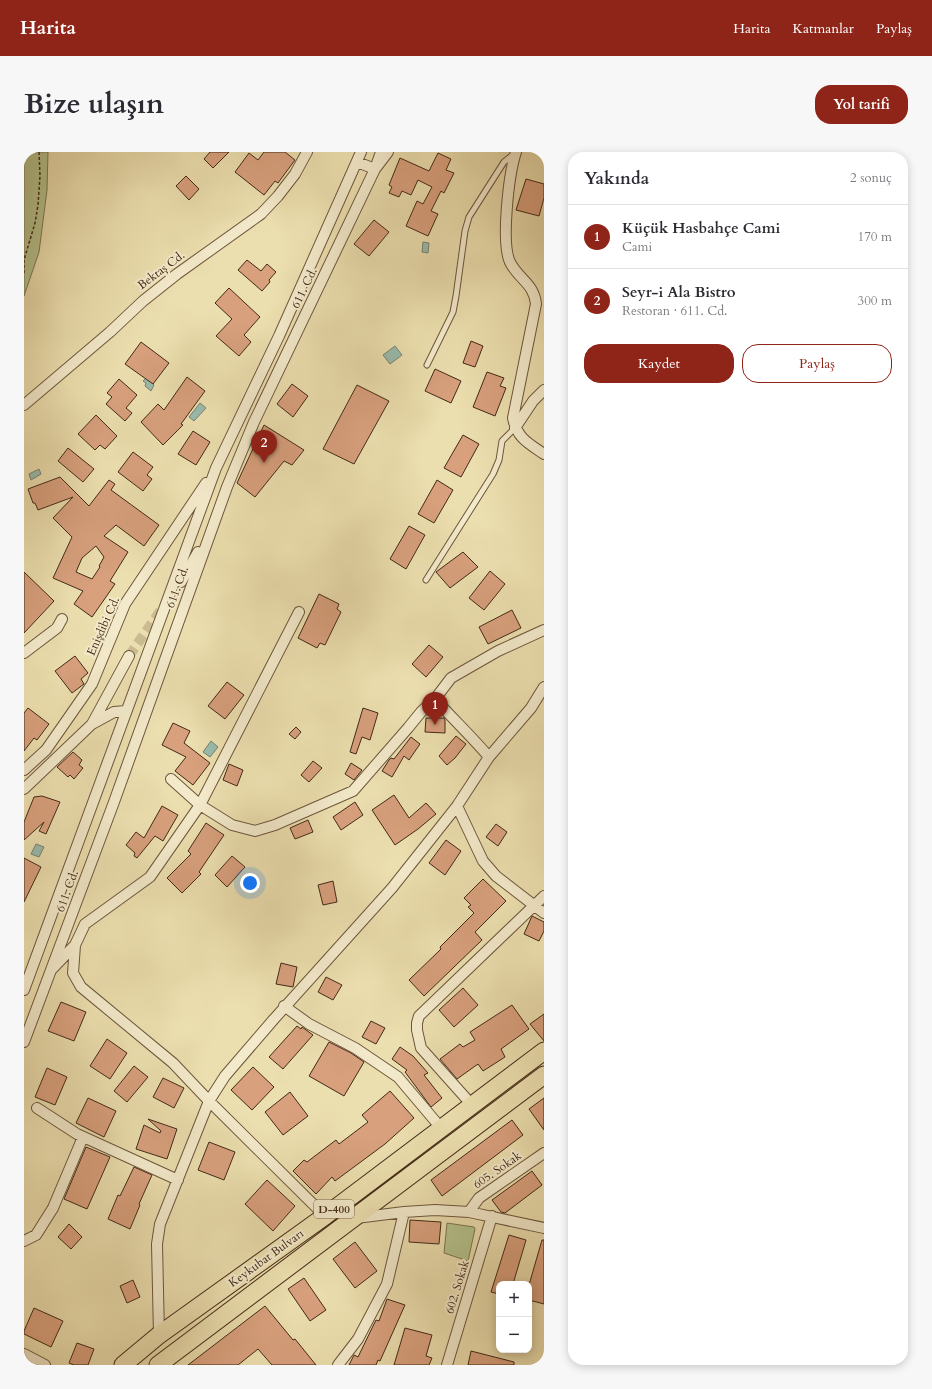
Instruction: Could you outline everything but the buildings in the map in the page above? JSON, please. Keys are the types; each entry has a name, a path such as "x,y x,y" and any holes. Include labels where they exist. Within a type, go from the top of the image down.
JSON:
{"highway":[{"name":"Keykubat Bulvarı","path":"123,1365 160,1335 325,1216 544,1051"},
{"name":"Keykubat Bulvarı","path":"158,1365 544,1075"}],"street":[{"name":"611. Cd.","path":"24,1042 114,802 211,529 254,422 375,169 381,152"},
{"path":"359,157 375,169 388,152"},
{"name":"Bektaş Cd.","path":"24,405 165,283 261,214 291,180 304,153"},
{"path":"516,153 510,177 507,200 507,248 510,262 533,290 536,304 513,418 515,428 520,436 544,454"},
{"name":"611. Cd.","path":"24,990 29,968 216,468 279,336 359,157"},
{"path":"515,428 532,401 544,390"},
{"name":"Enişdibi Cd.","path":"24,770 46,750 92,684 126,604 216,468"},
{"path":"181,582 211,529"},
{"path":"51,971 75,945 85,924 150,876 200,804 298,612"},
{"path":"24,653 57,628 62,619"},
{"path":"172,778 200,804 232,825 255,831 275,825 353,791 452,678 498,651 544,630"},
{"path":"92,724 129,656"},
{"path":"160,1335 157,1244 160,1224 209,1101 225,1076 284,1006 392,888 457,806 489,757 531,708 544,688"},
{"path":"435,699 489,757"},
{"path":"24,789 92,724 114,712 126,711"},
{"path":"457,806 483,861 496,876 544,913"},
{"path":"472,1105 421,1048 417,1030 419,1016 544,896"},
{"path":"75,945 73,973 81,987 173,1063 209,1101 325,1216"},
{"path":"284,1006 309,1024 355,1048 398,1077 441,1128"},
{"path":"37,1108 83,1137 178,1180"},
{"path":"24,1241 36,1235 53,1208 83,1137"},
{"name":"605. Sokak","path":"470,1212 479,1198 544,1153"},
{"path":"352,1219 404,1212 435,1210 470,1212 544,1228"},
{"path":"338,1365 358,1339 387,1284 404,1212"},
{"name":"602. Sokak","path":"447,1365 492,1216"},
{"path":"24,1354 45,1365"}],"lane":[{"path":"427,365 453,312 464,231 469,216 504,162 516,153"},
{"path":"426,580 493,474 499,460 502,441 515,428"}],"path":[{"path":"24,273 24,260 35,223 38,205 40,176 39,152"}],"green space":[{"path":"24,152 48,152 47,190 39,252 24,296"},
{"path":"447,1223 474,1227 475,1229 468,1261 444,1253"}],"shaded area":[{"path":"423,242 429,243 428,253 422,252"},
{"path":"395,346 402,355 390,364 383,355"},
{"path":"147,377 154,385 151,391 145,386 146,383 143,381"},
{"path":"200,403 206,408 194,421 189,417"},
{"path":"39,469 41,474 31,480 29,474"},
{"path":"211,741 218,747 210,757 203,752"},
{"path":"36,844 44,847 39,857 31,854"}],"tunnel":[{"path":"129,656 163,607"}],"place":[{"name":"Seyr-i Ala Bistro","path":"264,463"},
{"name":"Küçük Hasbahçe Cami","path":"435,725"}]}
